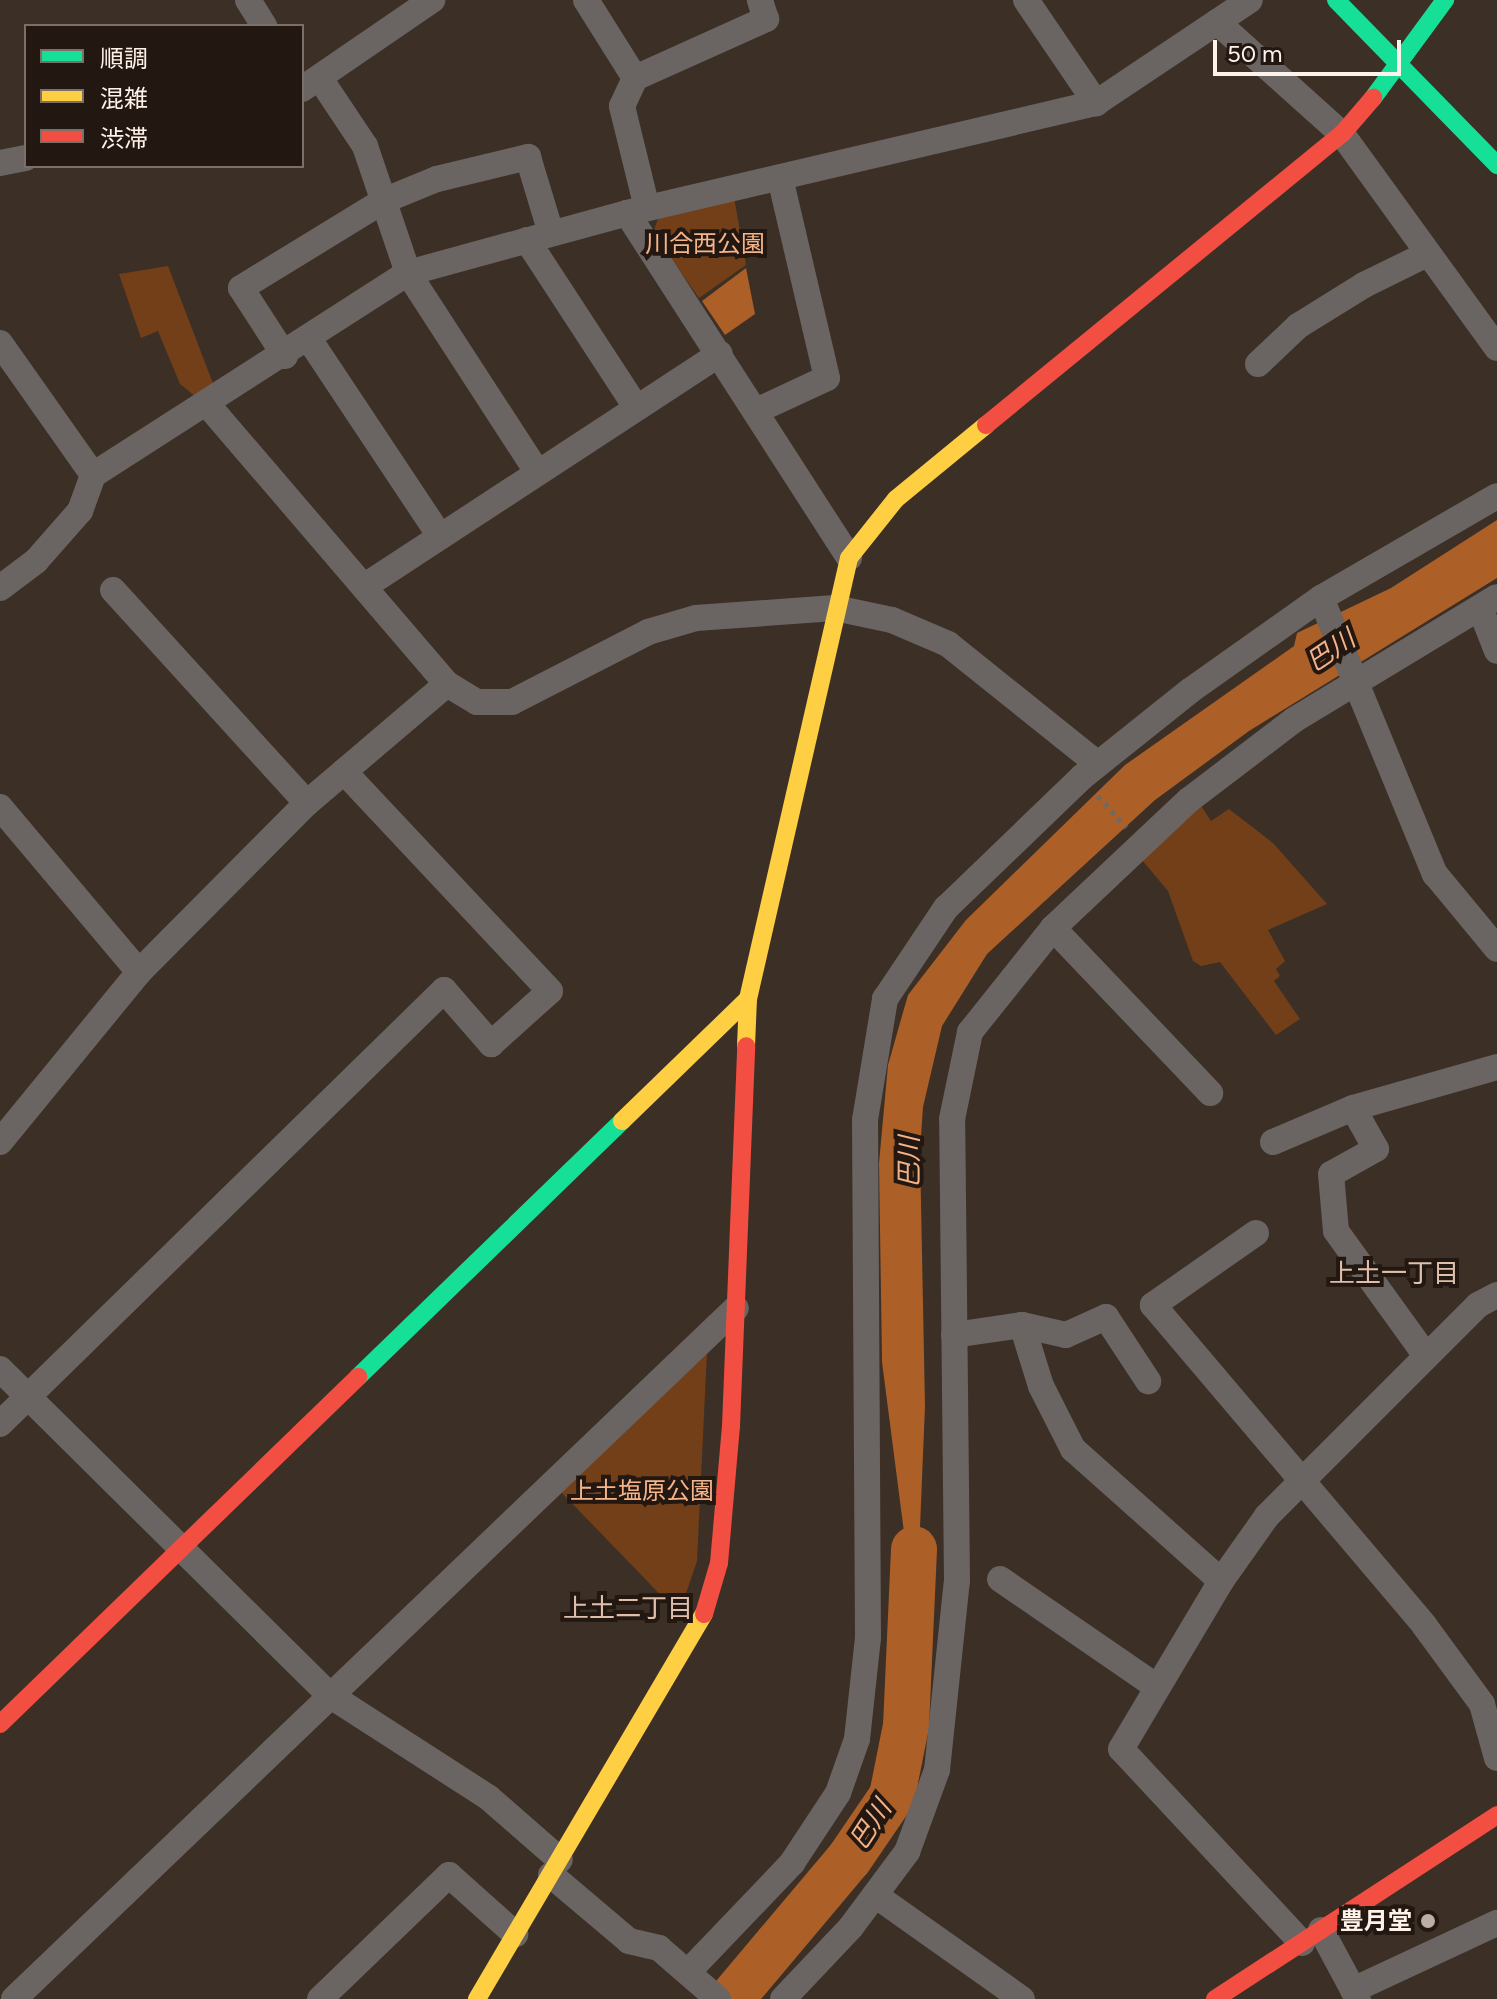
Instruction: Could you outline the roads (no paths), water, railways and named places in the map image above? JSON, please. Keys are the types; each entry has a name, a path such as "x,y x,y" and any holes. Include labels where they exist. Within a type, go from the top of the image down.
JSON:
{"street":[{"path":"248,0 263,24"},
{"path":"432,0 307,86 365,146 408,273 536,470"},
{"path":"586,0 635,78"},
{"path":"760,0 766,19 635,78 622,106 637,210 720,354 849,558"},
{"path":"0,588 36,561 80,511 93,475 285,356 408,273 637,210 1096,103 1250,0"},
{"path":"1336,0 1497,165"},
{"path":"477,1999 704,1614 719,1563 727,1492 748,999 835,608 849,558 896,499 1342,134 1401,67 1445,0"},
{"path":"1040,5 1096,103"},
{"path":"1217,22 1342,134 1497,348"},
{"path":"285,356 241,288 383,201 437,179 528,157 539,237 636,407"},
{"path":"0,163 24,158"},
{"path":"756,411 827,378 780,177"},
{"path":"1258,364 1298,326 1364,285 1427,254"},
{"path":"309,339 440,536"},
{"path":"0,343 93,475"},
{"path":"365,586 536,470 720,354"},
{"path":"207,404 447,684 477,702 512,702 648,632 696,618 835,608 892,620 948,644 1098,764"},
{"path":"688,1972 792,1863 838,1793 857,1739 868,1637 865,1120 885,999 946,908 1098,764 1322,602 1497,496"},
{"path":"113,590 307,803"},
{"path":"1322,602 1435,874 1497,949"},
{"path":"783,1999 875,1895 907,1852 937,1770 957,1581 952,1119 970,1032 1053,928 1189,800 1355,678 1488,602 1497,651"},
{"path":"0,1142 139,972 307,803 447,684"},
{"path":"0,1424 444,990 491,1044 550,991 344,772"},
{"path":"0,807 139,972"},
{"path":"1053,928 1210,1093"},
{"path":"0,1724 748,999"},
{"path":"1273,1142 1353,1108 1497,1067"},
{"path":"1353,1108 1376,1149 1331,1174 1336,1231 1426,1356"},
{"path":"1256,1233 1153,1305 1303,1478 1482,1704 1497,1758"},
{"path":"1497,1295 1478,1305 1267,1516 1221,1581 1121,1749 1312,1937 1356,1994 1497,1923"},
{"path":"14,1999 736,1308"},
{"path":"954,1335 1022,1325 1066,1335 1106,1317 1148,1381"},
{"path":"1022,1325 1046,1397 1073,1449 1221,1581"},
{"path":"0,1369 331,1696 489,1798 629,1941 659,1948 718,1999"},
{"path":"1000,1579 1157,1687"},
{"path":"1215,1999 1497,1815"},
{"path":"320,1999 449,1875 515,1934"},
{"path":"875,1895 1022,1999"}],"water":[{"path":"746,268 755,314 725,335 702,301"},
{"path":"1497,520 1497,578 1249,731 1155,800 987,954 942,1026 923,1107 920,1151 925,1406 916,1625 882,1362 879,1163 888,1065 908,995 966,920 1125,765 1294,646 1297,633 1391,588"}],"waterway":[{"name":"巴川","path":"731,1999 849,1859 892,1796 906,1726 914,1549"}],"place":[{"name":"豊月堂","path":"1428,1921"}],"district":[{"name":"上土一丁目","path":"1394,1274"},
{"name":"上土二丁目","path":"628,1609"}],"park label":[{"name":"川合西公園","path":"705,244"},
{"name":"上土塩原公園","path":"642,1491"}]}
